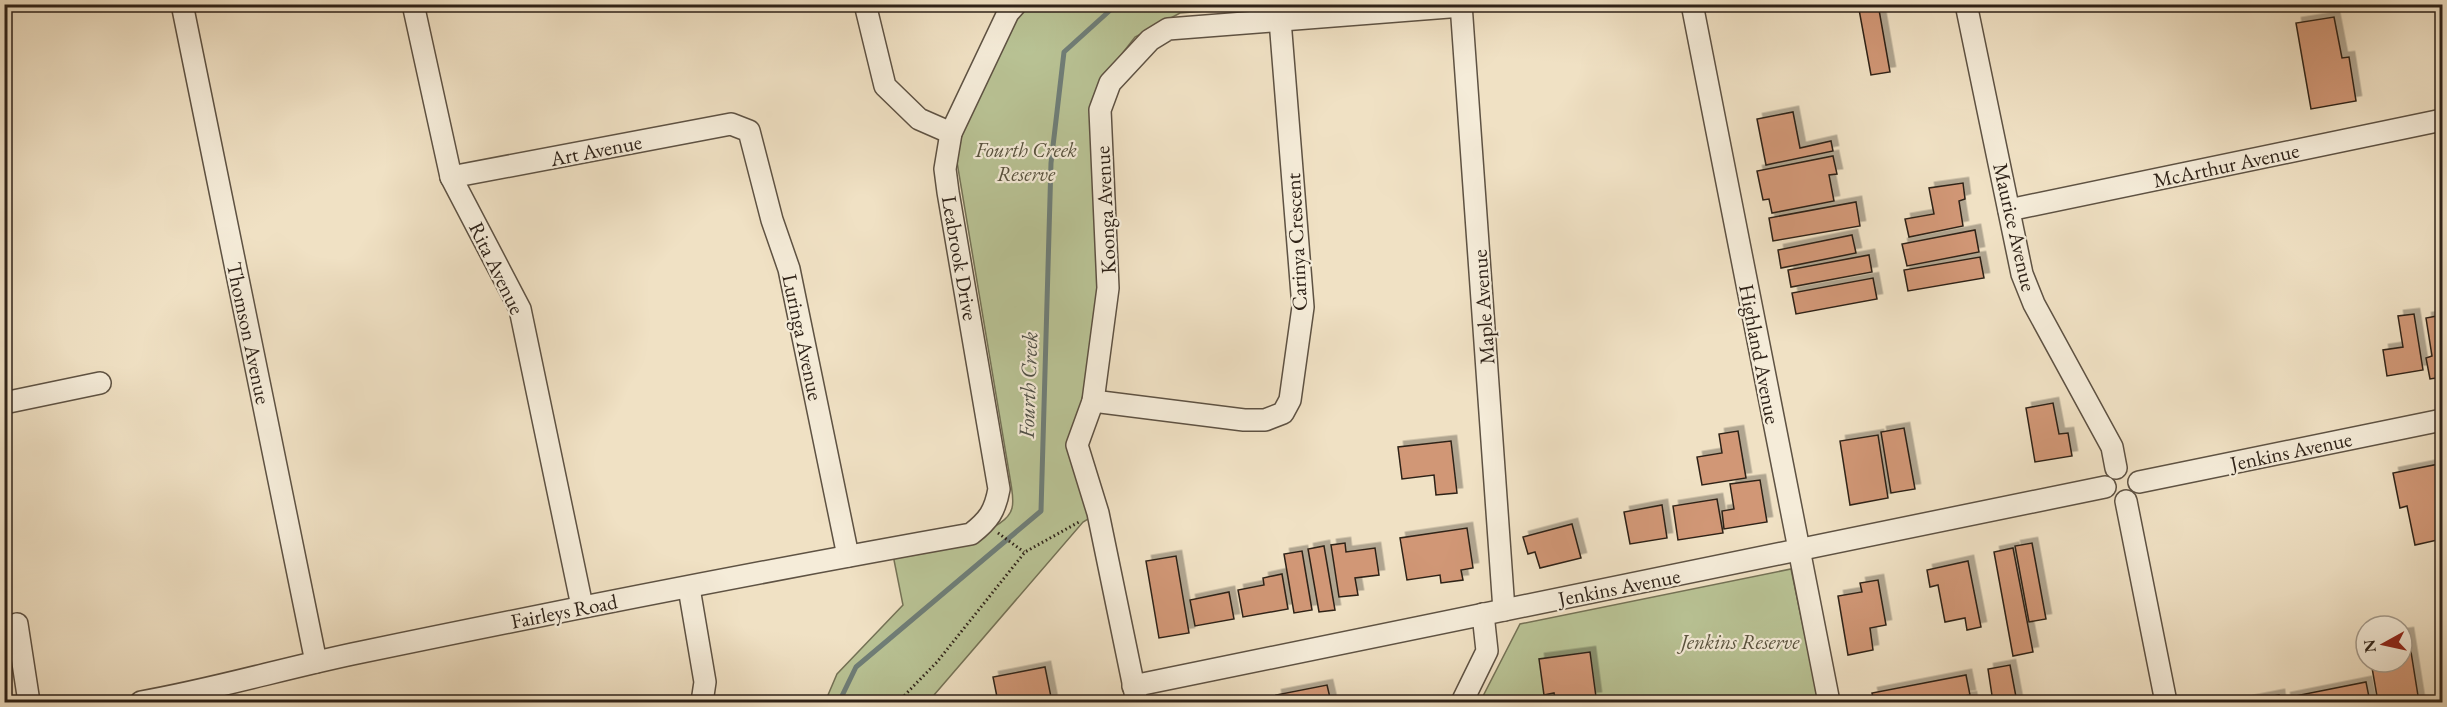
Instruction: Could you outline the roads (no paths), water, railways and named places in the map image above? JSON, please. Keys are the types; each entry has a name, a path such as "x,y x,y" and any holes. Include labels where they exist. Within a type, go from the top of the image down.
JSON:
{"street":[{"name":"Thomson Avenue","path":"182,4 316,662"},
{"name":"Rita Avenue","path":"413,4 451,177 520,309 582,606"},
{"path":"865,4 885,86 919,119 951,133"},
{"name":"Leabrook Drive","path":"985,523 995,510 999,489 945,169 945,152 951,133 1008,13 1016,4"},
{"name":"Highland Avenue","path":"1692,4 1829,702"},
{"name":"Maurice Avenue","path":"1966,4 2022,274 2034,303 2112,447 2116,468"},
{"name":"Koonga Avenue","path":"1135,694 1098,513 1077,445 1093,401 1108,288 1100,110 1110,83 1150,40 1168,29 1462,5"},
{"name":"Maple Avenue","path":"1462,5 1504,610"},
{"name":"Carinya Crescent","path":"1093,401 1244,420 1265,420 1283,413 1290,400 1303,307 1280,20"},
{"name":"McArthur Avenue","path":"2009,210 2442,120"},
{"name":"Art Avenue","path":"451,177 731,124 741,126"},
{"name":"Luringa Avenue","path":"741,126 749,131 772,220 789,269 848,556"},
{"path":"4,403 100,383"},
{"name":"Jenkins Avenue","path":"2139,482 2442,420"},
{"path":"2125,467 2133,471 2139,482 2138,490 2126,501 2117,501 2109,496 2105,487 2105,479 2116,468 2125,467"},
{"name":"Jenkins Avenue","path":"1135,694 1483,614 2105,487"},
{"path":"2126,501 2166,702"},
{"name":"Fairleys Road","path":"141,702 211,696 316,662 582,606 971,534 985,523"},
{"path":"689,588 705,682 702,702"},
{"path":"1461,702 1487,651 1483,614"},
{"path":"17,624 29,702"}],"waterway":[{"name":"Fourth Creek","path":"839,702 856,667 1041,511 1051,163 1064,52 1117,4"}],"park label":[{"name":"Fourth Creek Reserve","path":"1026,161"},
{"name":"Jenkins Reserve","path":"1740,641"}]}
